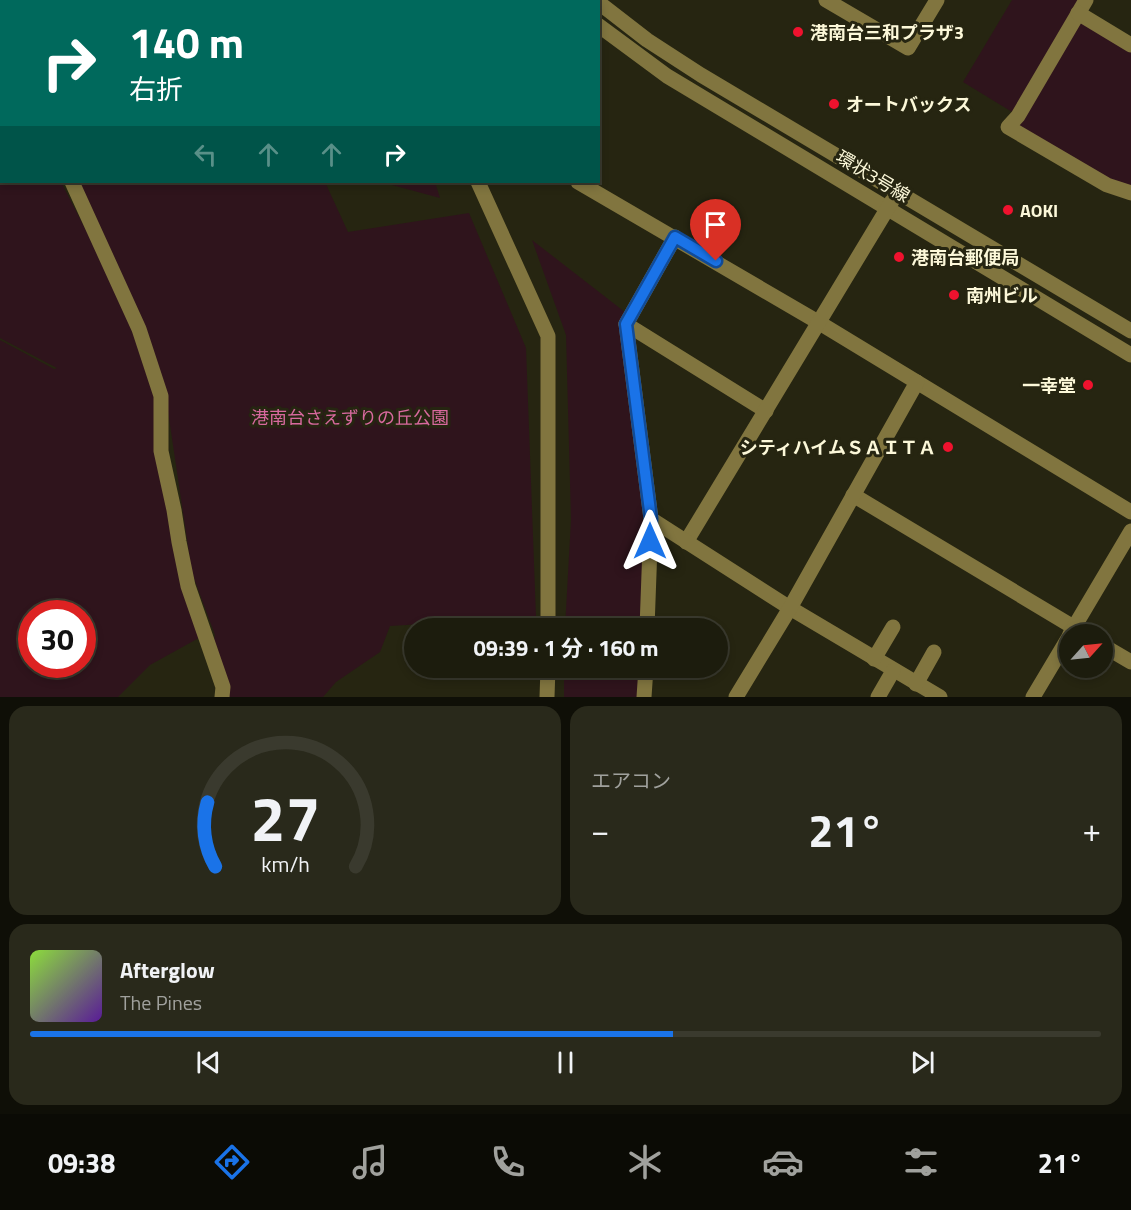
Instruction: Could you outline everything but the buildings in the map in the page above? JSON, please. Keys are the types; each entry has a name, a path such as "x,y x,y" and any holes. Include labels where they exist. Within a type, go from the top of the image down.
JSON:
{"street":[{"path":"826,0 908,48 937,0"},
{"name":"環状3号線","path":"600,3 647,40 701,75 1131,331"},
{"path":"1131,45 1082,6 1018,116 1008,127 1107,185 1131,193"},
{"name":"環状3号線","path":"600,26 667,76 1131,355"},
{"path":"72,183 139,329 161,396 161,451 179,542 188,586 223,687 222,697"},
{"path":"478,183 548,336 548,618"},
{"path":"580,183 818,322 1131,512"},
{"path":"686,542 897,193"},
{"path":"647,618 651,519 626,324 675,237"},
{"path":"626,324 766,411"},
{"path":"736,697 790,608 917,382"},
{"path":"853,495 1060,624"},
{"path":"651,519 790,608 940,697"},
{"path":"1079,624 1131,531"},
{"path":"874,659 893,627"},
{"path":"1113,651 1131,662"},
{"path":"916,684 934,652"},
{"path":"1033,697 1059,656"},
{"path":"878,697 893,671"},
{"path":"548,678 548,697"},
{"path":"644,697 645,678"}],"green space":[{"path":"1012,0 1087,0 1079,13 1131,45 1131,193 1008,127 1017,115 963,82"},
{"path":"0,183 62,183 143,340 161,396 161,451 206,634 150,665 118,697 0,697 0,340 54,369 57,368 0,338"},
{"name":"港南台さえずりの丘公園","path":"76,183 325,183 348,232 469,213 526,348 536,617 404,618 404,625 390,626 380,652 336,682 323,697 222,697 212,651 215,635 192,573 166,398"},
{"path":"385,183 435,183 440,198"},
{"path":"532,240 630,316 651,519 647,618 566,618 571,520 566,335"},
{"path":"564,678 645,678 644,697 564,697"}],"place":[{"name":"港南台三和プラザ3","path":"798,32"},
{"name":"オートバックス","path":"834,104"},
{"name":"AOKI","path":"1008,210"},
{"name":"港南台郵便局","path":"899,257"},
{"name":"南州ビル","path":"954,295"},
{"name":"一幸堂","path":"1088,385"},
{"name":"シティハイムＳＡＩＴＡ","path":"948,447"}],"route":[{"path":"650,541 651,519 626,324 675,237 716,261"}]}
